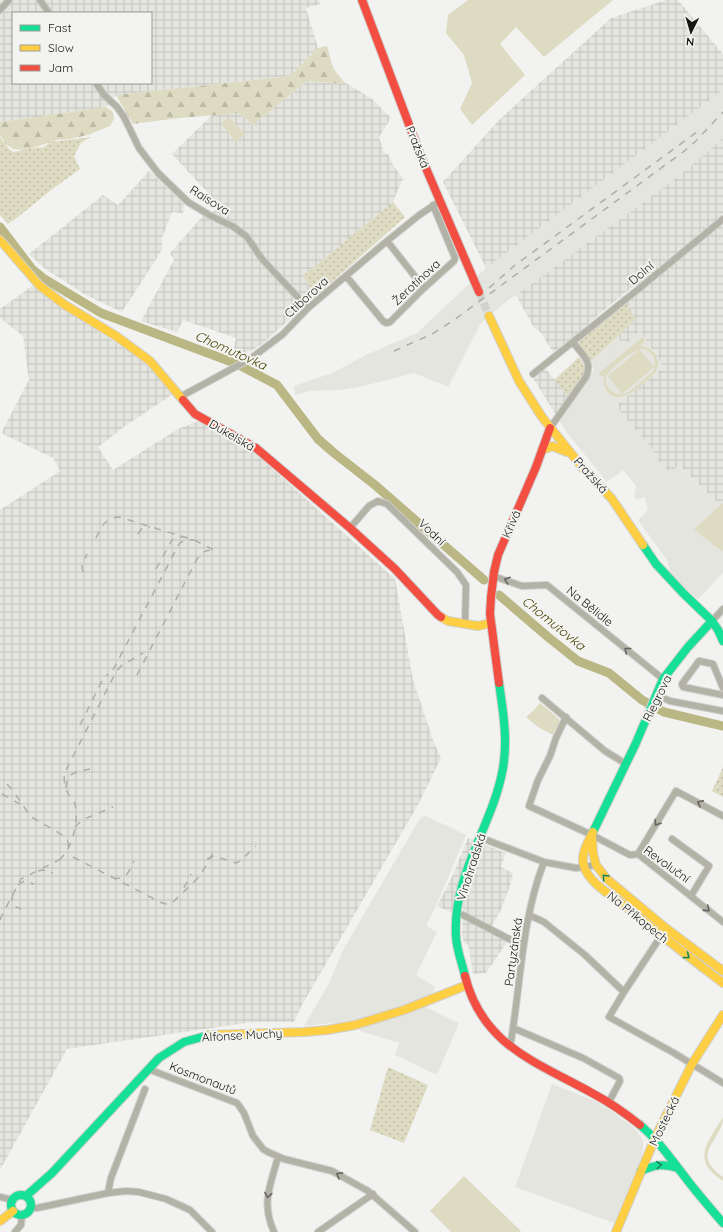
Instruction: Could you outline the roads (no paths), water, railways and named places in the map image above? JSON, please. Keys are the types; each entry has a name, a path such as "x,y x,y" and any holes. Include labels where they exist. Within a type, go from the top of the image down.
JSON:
{"street":[{"path":"0,10 9,0"},
{"path":"40,0 48,12"},
{"name":"Pražská","path":"362,0 436,203 479,292"},
{"name":"Raisova","path":"97,84 104,95 117,107 124,117 139,148 158,172 188,202 211,216 234,227 247,237 262,259 308,308"},
{"name":"Ctiborova","path":"180,397 250,359 283,334 308,308 387,241 436,203"},
{"name":"Žerotínova","path":"346,276 383,321 386,323 390,322 454,261 436,203"},
{"name":"Dolní","path":"533,374 723,219"},
{"name":"Dukelská","path":"0,240 40,286 65,305 116,336 150,361 195,414 256,448 350,528 395,570 438,615 448,621 478,626 491,623"},
{"path":"387,241 424,288"},
{"name":"Pražská","path":"490,316 519,381 534,406 550,428 612,499 656,564 712,621 723,641"},
{"path":"550,428 586,378 589,371 588,363 573,342"},
{"name":"Křivá","path":"491,623 490,597 498,555 550,428"},
{"path":"542,450 552,446 561,448 572,454"},
{"name":"Vodní","path":"350,528 369,506 378,501 387,504 462,578 466,585 465,624"},
{"name":"Na Bělidle","path":"493,576 522,586 547,585 663,679"},
{"path":"712,621 723,609"},
{"name":"Riegrova","path":"626,764 663,679 688,647 712,621"},
{"name":"Vinohradská","path":"491,623 503,712 505,739 503,769 497,791 462,884 457,914 456,938 460,962 467,985 484,1020 510,1047 531,1062 584,1088 608,1102 643,1127 655,1138 698,1194 723,1223"},
{"path":"723,688 713,664 699,661 682,684 683,687 723,695"},
{"path":"542,698 605,751 626,764"},
{"path":"655,698 723,711"},
{"name":"Revoluční","path":"566,717 556,738 550,756 538,780 529,806 592,835 630,855 638,854 723,922"},
{"name":"Na Příkopech","path":"626,764 583,854 584,867 589,876 596,883 661,936 723,983"},
{"path":"638,854 676,791 723,816"},
{"name":"Na Příkopech","path":"592,835 593,853 596,864 604,876 614,886 667,929 723,971"},
{"path":"479,837 544,862 569,867 584,867 596,864"},
{"path":"672,839 709,866 691,896"},
{"name":"Partyzánská","path":"510,1047 529,915 534,892 544,862"},
{"path":"463,915 511,940 524,944"},
{"path":"529,915 544,922 579,950 624,992"},
{"path":"661,936 609,1017 674,1053 723,1083"},
{"name":"Alfonse Muchy","path":"13,1200 19,1195 26,1196 52,1173 148,1069 172,1048 192,1039 221,1034 310,1032 361,1024 467,985"},
{"name":"Mostecká","path":"616,1232 655,1138 692,1064 723,1015"},
{"path":"513,1028 583,1058 619,1078 620,1081 608,1102"},
{"name":"Kosmonautů","path":"148,1069 237,1103 244,1113 253,1136 260,1147 278,1157 332,1172 373,1194 412,1231"},
{"path":"108,1193 111,1178 145,1089"},
{"path":"274,1232 268,1215 267,1200 278,1157"},
{"path":"641,1171 659,1164 669,1164 678,1168"},
{"path":"30,1208 37,1208 108,1193 126,1191 139,1192 166,1199 190,1210 212,1232"},
{"path":"318,1232 373,1194"},
{"path":"0,1197 13,1200 11,1204 13,1211 22,1215 28,1212 30,1208 30,1202 26,1196"},
{"path":"0,1221 13,1211"},
{"path":"15,1232 20,1225 22,1215"}],"waterway":[{"name":"Chomutovka","path":"0,227 32,269 43,278 101,313 237,364 277,385 318,439 375,485 484,580"},
{"name":"Chomutovka","path":"499,595 578,661 609,673 642,700 664,712 723,726"}],"tunnel":[{"path":"479,292 489,316"}],"railway":[{"path":"394,351 432,334 454,320 683,152 696,141 723,112"},
{"path":"489,288 514,266 701,129"},
{"path":"96,538 107,521 119,517 194,540 214,550"},
{"path":"138,534 143,527 150,527"},
{"path":"156,569 172,540 183,537"},
{"path":"113,670 179,544 186,540 194,540"},
{"path":"137,675 197,559 205,551 216,551"},
{"path":"83,572 82,566 87,554"},
{"path":"59,860 64,855 71,842 74,834 76,818 75,803 68,794 65,785 65,772 116,672 121,666 143,653"},
{"path":"80,725 103,679 108,674"},
{"path":"66,788 68,778 71,775 90,769"},
{"path":"7,784 30,816 64,836 68,842 68,848"},
{"path":"2,794 20,804"},
{"path":"75,827 82,820 113,807"},
{"path":"207,859 214,856 236,863 256,846"},
{"path":"73,857 162,903 167,904 172,903 200,876 215,849"},
{"path":"0,920 21,879 65,857"},
{"path":"113,878 121,878 127,874 134,861"},
{"path":"38,871 43,870 53,873"},
{"path":"184,888 191,874"},
{"path":"18,885 24,881 34,884"},
{"path":"13,894 12,899 14,906 21,909"}]}
